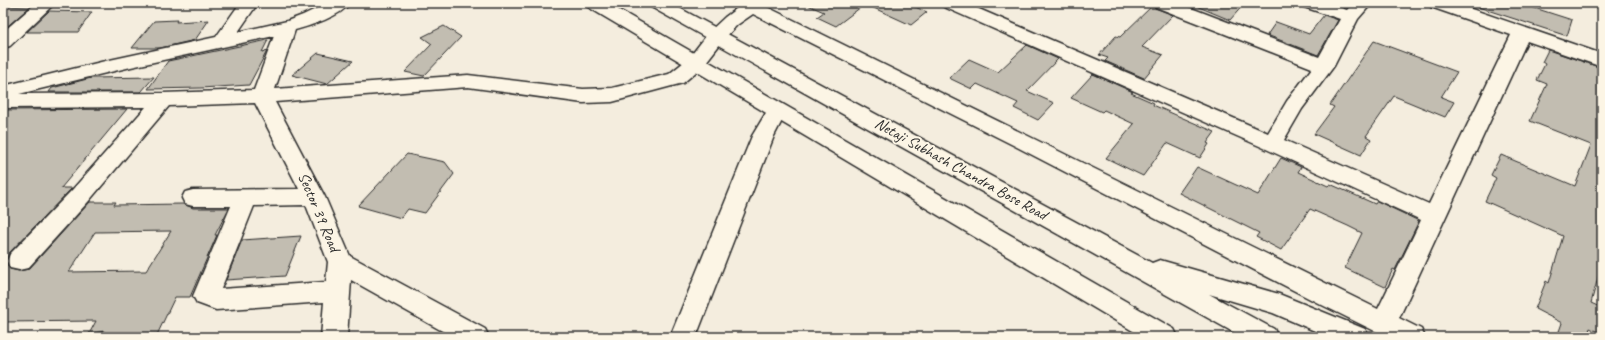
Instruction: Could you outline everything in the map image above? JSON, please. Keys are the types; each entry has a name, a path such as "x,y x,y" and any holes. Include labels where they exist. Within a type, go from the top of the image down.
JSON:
{"street":[{"path":"223,40 250,3"},
{"path":"3,92 51,79 223,40 286,28 327,12 341,3"},
{"path":"594,3 1165,337"},
{"name":"Netaji Subhash Chandra Bose Road","path":"657,3 1265,337"},
{"path":"950,3 1272,142 1434,216"},
{"path":"1162,3 1324,66"},
{"path":"1272,142 1294,106 1324,66 1356,10 1310,3"},
{"path":"1437,3 1602,61"},
{"path":"3,42 44,5"},
{"path":"3,101 163,100 262,96 468,81 583,96 612,95 676,79 696,62 717,35 731,21 753,5 1329,297 1384,322 1412,337"},
{"path":"262,96 286,28"},
{"path":"1384,322 1522,32"},
{"name":"Sector 39 Road","path":"262,96 314,197 340,262 334,337"},
{"path":"19,261 80,196 163,100"},
{"path":"683,337 763,136 777,111"},
{"path":"246,197 206,296 216,300 338,291"},
{"path":"193,198 314,197"},
{"path":"340,262 476,337"},
{"path":"1135,266 1167,271 1209,285 1279,304 1356,337"}],"building":[{"path":"803,3 906,3 927,12 911,25 865,4 836,26 817,17 824,12"},
{"path":"1189,3 1245,3 1230,20"},
{"path":"1476,3 1519,3 1572,20 1567,36 1475,6"},
{"path":"1153,5 1155,8 1173,15 1142,47 1163,55 1144,78 1105,61 1108,58 1099,55 1116,36 1120,37"},
{"path":"3,6 30,7 3,30"},
{"path":"49,11 92,12 78,32 27,32"},
{"path":"1324,15 1338,20 1318,55 1267,35 1276,22 1309,34"},
{"path":"177,20 176,22 209,20 195,40 160,48 132,48 154,21"},
{"path":"444,26 461,37 424,76 405,72 432,44 422,37"},
{"path":"268,40 262,52 267,51 249,85 148,89 168,61"},
{"path":"1374,41 1457,72 1441,97 1454,102 1445,117 1394,96 1366,136 1371,139 1361,155 1314,134 1334,107 1330,105"},
{"path":"1027,45 1058,59 1027,91 1054,103 1038,120 1014,108 1018,103 977,84 972,89 949,78 969,59 998,72"},
{"path":"1548,50 1602,68 1602,275 1599,274 1591,303 1602,308 1602,334 1590,328 1587,337 1557,337 1562,323 1535,309 1546,281 1549,283 1563,236 1485,201 1496,178 1491,175 1501,155 1575,186 1591,145 1530,121 1547,84 1537,80 1545,64 1542,62"},
{"path":"318,53 353,61 327,84 292,75"},
{"path":"1093,74 1133,92 1131,93 1154,103 1153,105 1215,132 1207,143 1209,144 1200,158 1167,143 1143,176 1106,158 1134,124 1104,110 1102,112 1071,98"},
{"path":"154,77 141,92 49,92 52,88 91,78"},
{"path":"127,109 61,188 72,188 9,253 6,262 10,269 19,271 29,269 90,202 116,202 114,205 183,204 193,208 229,208 215,235 217,235 190,297 175,297 156,337 104,337 104,331 89,334 96,321 3,322 3,110","holes":["171,231 146,271 69,272 95,232"]},
{"path":"407,154 445,162 454,174 425,213 408,209 401,218 358,206"},
{"path":"1281,158 1301,167 1298,172 1328,186 1330,184 1375,204 1377,201 1419,221 1385,287 1345,268 1362,233 1348,226 1310,209 1281,250 1256,237 1259,233 1179,193 1197,167 1258,195"},
{"path":"301,236 285,276 226,280 242,240"}]}
